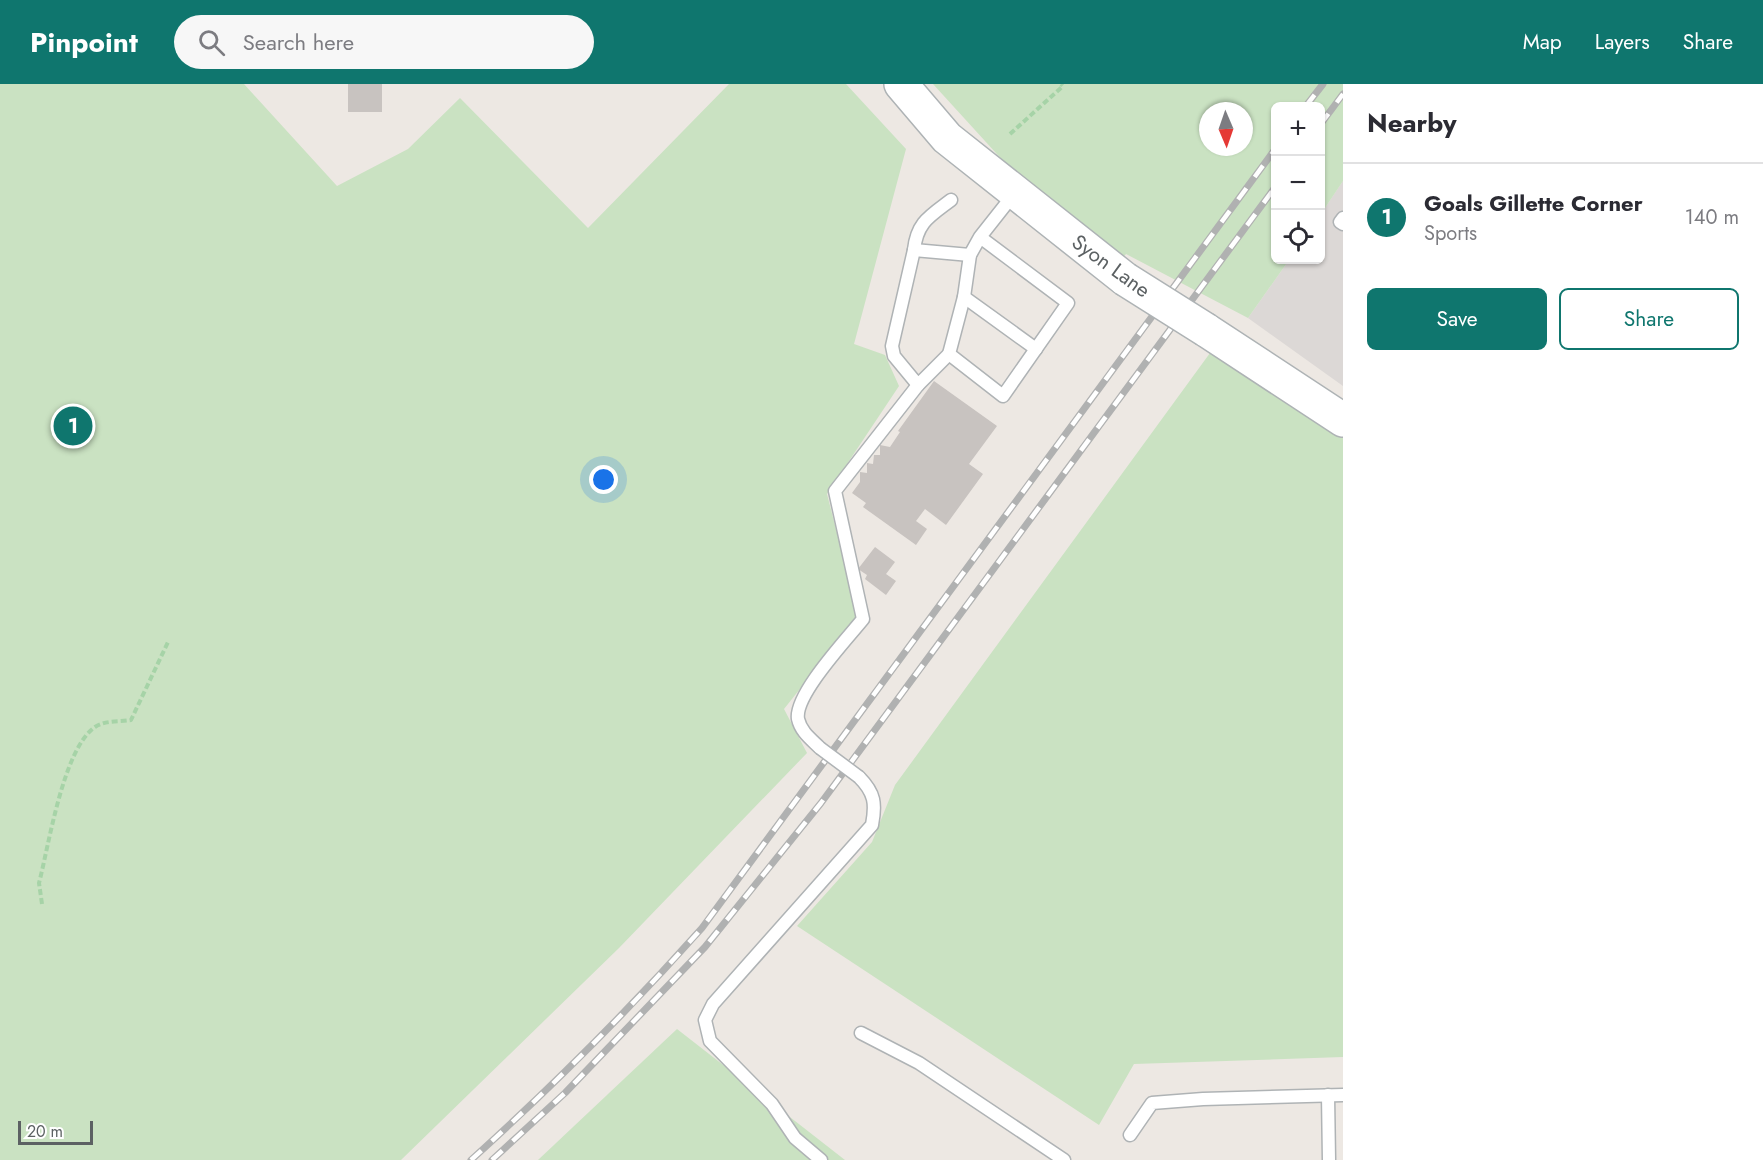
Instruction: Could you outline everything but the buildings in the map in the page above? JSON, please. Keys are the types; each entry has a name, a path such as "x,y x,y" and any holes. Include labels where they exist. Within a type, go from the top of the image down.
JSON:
{"main road":[{"name":"Syon Lane","path":"901,84 946,138 1014,194 1125,279 1343,420"}],"lane":[{"path":"821,1160 795,1138 772,1104 710,1041 705,1020 713,1004 872,825 876,804 871,788 803,732 798,717 801,698 863,619 835,492 918,385 949,354 964,297 970,255 980,237 1014,194"},
{"path":"918,385 894,356 892,346 916,233 925,220 951,200"},
{"path":"1343,218 1340,222 1343,224"},
{"path":"949,354 1003,396 1068,303 980,237"},
{"path":"914,250 970,255"},
{"path":"964,297 1036,349"},
{"path":"861,1033 919,1063 983,1108 1064,1160"},
{"path":"1328,1095 1329,1160"},
{"path":"1130,1135 1152,1103 1203,1099 1343,1095"}],"path":[{"path":"1010,134 1063,86 1061,84"},
{"path":"42,904 39,883 73,754 93,729 108,722 131,720 169,640"}],"shaded area":[{"path":"1343,181 1343,386 1248,318 1286,264 1325,264 1325,208"}],"green space":[{"path":"0,84 244,84 337,186 408,149 460,98 588,228 729,84 846,84 906,149 854,344 885,355 899,386 827,494 858,616 784,709 807,753 619,948 401,1160 0,1160"},
{"path":"933,84 1343,84 1343,181 1325,208 1325,102 1271,102 1271,264 1286,264 1248,318 1126,254 1121,260 1016,175"},
{"path":"1210,353 1343,438 1343,1057 1134,1064 1099,1125 797,926 872,842 895,785"},
{"path":"677,1029 845,1160 538,1160"}],"railway":[{"path":"1309,102 1323,84"},
{"path":"1325,118 1343,94"},
{"path":"471,1160 590,1047 702,928 1271,155"},
{"path":"492,1160 565,1093 705,947 821,803 1271,193"}],"place":[{"name":"Goals Gillette Corner","path":"73,426"}]}
